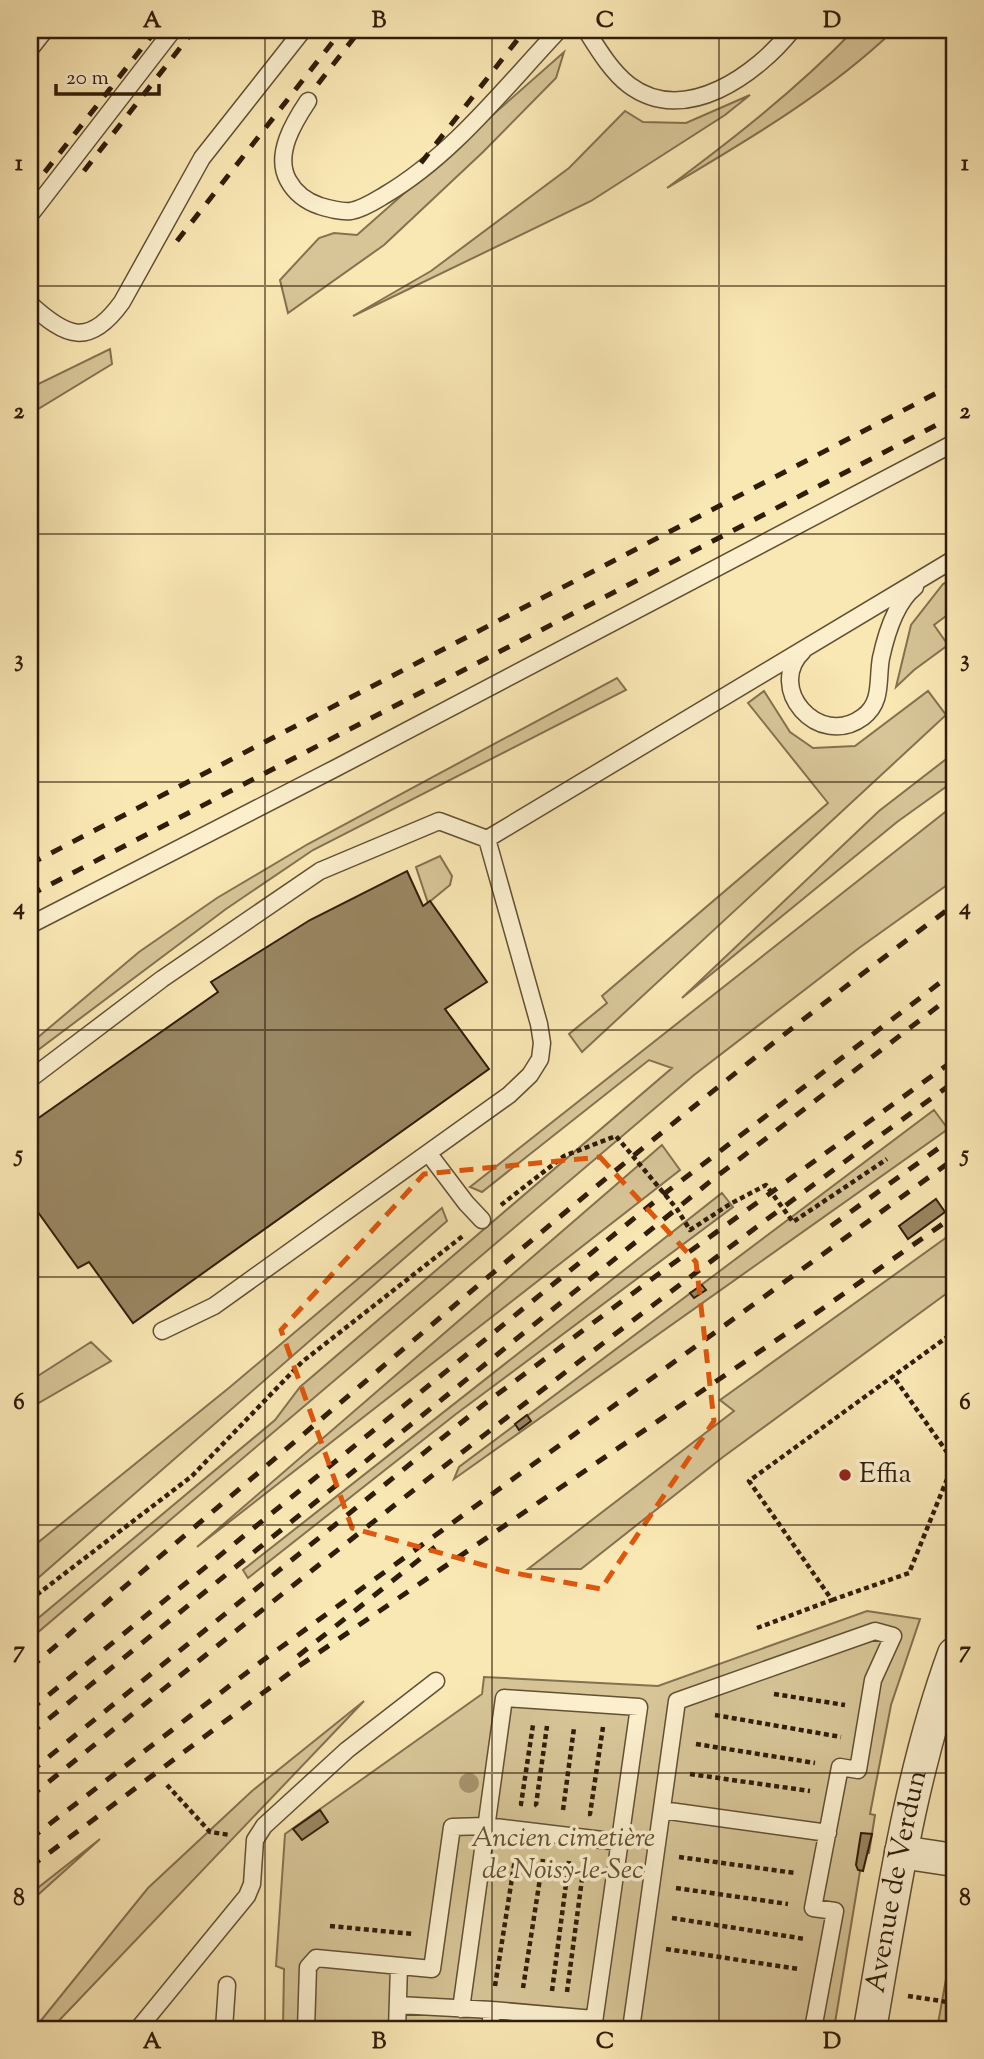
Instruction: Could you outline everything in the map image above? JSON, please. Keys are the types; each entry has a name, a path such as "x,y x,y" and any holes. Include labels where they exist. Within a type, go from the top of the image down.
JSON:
{"street":[{"name":"Avenue de Verdun","path":"870,2029 901,1852 940,1723 954,1654"},
{"path":"901,1852 954,1860"}],"lane":[{"path":"30,49 45,30"},
{"path":"30,215 173,30"},
{"path":"30,304 59,329 67,332 86,331 106,321 122,302 202,158 303,30"},
{"path":"308,101 290,127 284,156 286,177 297,194 314,204 336,211 354,211 407,182 438,158 559,30"},
{"path":"586,30 598,50 628,85 652,96 686,99 705,95 742,78 765,59 792,30"},
{"path":"30,925 361,755 954,443"},
{"path":"487,839 954,559"},
{"path":"810,645 799,655 793,668 793,697 800,710 818,723 839,727 853,723 866,715 875,703 880,689 881,657 902,602 910,591 935,571"},
{"path":"30,1079 162,979 320,872 439,821 487,839"},
{"path":"162,1331 214,1306 429,1154 509,1095 530,1075 540,1059 542,1043 539,1024 487,839"},
{"path":"429,1154 482,1220"},
{"path":"631,2029 677,1701 875,1631 893,1636 873,1681 858,1770 840,1767 813,1908 835,1911 813,2029"},
{"path":"138,2029 247,1896 252,1884 255,1840 264,1826 347,1750 436,1681"},
{"path":"398,2005 461,2009 492,2010 593,2024 639,1707 503,1698 461,2009"},
{"path":"662,1810 828,1833"},
{"path":"306,2029 308,1968 316,1958 432,1969 452,1827 486,1826 619,1842"},
{"path":"397,2029 399,1966"},
{"path":"224,2029 227,1985"},
{"path":"490,2029 492,2010"}],"path":[{"path":"30,1600 192,1476 302,1362 564,1156 616,1136 677,1209 690,1230 730,1203 766,1185 793,1222 887,1159"},
{"path":"832,1600 749,1481 954,1332"},
{"path":"757,1628 909,1573 954,1462 893,1376"},
{"path":"722,1685 868,1709"},
{"path":"544,1700 536,1805 549,1808"},
{"path":"492,2010 524,1804 521,1804 544,1700"},
{"path":"578,1703 562,1810 590,1814 606,1704"},
{"path":"676,1709 863,1740"},
{"path":"671,1741 840,1767"},
{"path":"667,1770 835,1795"},
{"path":"167,1785 210,1832 255,1840"},
{"path":"552,1992 576,1812"},
{"path":"523,1988 547,1833"},
{"path":"656,1854 820,1877"},
{"path":"567,1994 584,1864"},
{"path":"651,1884 813,1908"},
{"path":"647,1914 830,1943"},
{"path":"330,1926 437,1937"},
{"path":"643,1945 824,1972"},
{"path":"876,1992 954,2003"}],"highlighted area":[{"path":"600,1157 696,1262 714,1421 601,1589 504,1571 352,1528 281,1330 424,1174"}],"green space":[{"path":"854,30 894,30 814,96 667,188 764,113"},
{"path":"564,52 556,78 483,152 384,245 288,313 280,280 319,238 334,233 357,235"},
{"path":"750,95 725,115 591,201 353,316 431,271 569,168 625,111 643,122 686,123"},
{"path":"110,349 112,364 30,414 30,388"},
{"path":"954,578 954,610 934,625 948,645 896,687 911,625 943,584"},
{"path":"617,678 626,690 313,850 226,909 30,1056 30,1044 139,952 217,898 308,844"},
{"path":"764,691 790,732 813,748 855,746 928,691 946,715 582,1052 569,1034 607,1003 602,996 828,803 748,703"},
{"path":"954,753 954,781 897,822 682,998 879,811"},
{"path":"954,805 954,880 859,948 694,1075 30,1639 30,1625 275,1420 300,1387 672,1068 649,1060 482,1192 470,1187"},
{"path":"440,856 452,876 450,885 428,903 416,867"},
{"path":"934,1110 948,1129 454,1479 459,1467"},
{"path":"662,1145 680,1170 197,1547"},
{"path":"722,1193 733,1207 456,1414 248,1578 243,1570"},
{"path":"442,1208 447,1221 30,1585 30,1549 230,1387"},
{"path":"954,1232 954,1288 723,1457 581,1569 528,1569 734,1411 720,1400"},
{"path":"91,1342 111,1361 30,1408 30,1381"},
{"name":"Ancien cimetière de Noisy-le-Sec","path":"867,1611 920,1619 891,1705 870,1814 875,1815 869,1853 865,1854 860,1871 834,2029 283,2029 284,1969 276,1966 285,1834 482,1694 484,1677 658,1686"},
{"path":"364,1701 51,2029 34,2029 148,1888 252,1791"},
{"path":"100,1839 30,1902 30,1894"},
{"path":"948,1968 954,1969 954,2029 937,2029"}],"building":[{"path":"407,871 423,906 430,901 487,982 445,1009 489,1069 133,1323 89,1262 78,1268 30,1201 30,1124 218,992 211,982 310,920"},
{"path":"936,1199 945,1212 908,1239 899,1226"},
{"path":"702,1285 706,1290 694,1298 690,1293"},
{"path":"527,1415 531,1421 519,1430 515,1424"},
{"path":"320,1810 328,1822 302,1840 293,1829"},
{"path":"861,1833 872,1834 863,1871 858,1870 856,1865"}],"railway":[{"path":"30,191 156,30"},
{"path":"84,171 194,30"},
{"path":"177,241 342,30"},
{"path":"318,84 360,30"},
{"path":"421,163 525,30"},
{"path":"30,864 954,384"},
{"path":"30,895 954,416"},
{"path":"30,1668 579,1201 727,1080 954,905"},
{"path":"30,1710 664,1194 954,972"},
{"path":"30,1734 712,1180 954,994"},
{"path":"30,1772 483,1405 954,1060"},
{"path":"30,1797 487,1433 719,1255 954,1082"},
{"path":"831,1226 954,1137"},
{"path":"30,1839 262,1661 954,1159"},
{"path":"30,1867 299,1666 954,1216"},
{"path":"298,1656 435,1547"}],"place":[{"name":"Effia","path":"845,1475"}]}
